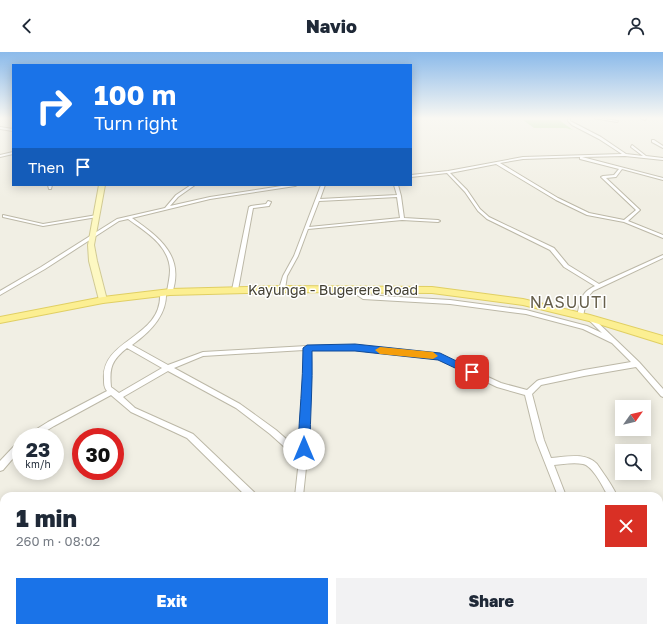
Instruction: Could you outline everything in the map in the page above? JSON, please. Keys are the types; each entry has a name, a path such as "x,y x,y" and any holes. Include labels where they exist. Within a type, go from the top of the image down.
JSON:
{"main road":[{"name":"Kayunga - Bugerere Road","path":"0,320 103,300 166,293 282,289 432,290 523,302 590,318 663,340"}],"street":[{"path":"610,145 625,155"},
{"path":"632,146 645,156"},
{"path":"0,156 12,153"},
{"path":"412,176 448,172 523,158 625,155 663,159"},
{"path":"576,156 663,179"},
{"path":"497,163 592,216 625,221 663,237"},
{"path":"621,168 615,176 603,177 638,210 625,221"},
{"path":"448,172 466,191 479,210 488,218 552,249 566,266 599,286"},
{"path":"102,186 92,237 93,261 103,300"},
{"path":"166,209 177,196 191,186"},
{"path":"0,293 114,222 128,217 222,196 288,186"},
{"path":"282,289 285,276 296,256 323,186"},
{"path":"396,186 402,219"},
{"path":"317,200 399,196"},
{"path":"236,290 251,207 268,205 269,202"},
{"path":"4,216 43,225 97,216"},
{"path":"128,217 148,230 159,241 170,258 172,266 166,293 155,321 147,331 128,346 121,349 108,366 108,388 133,410 190,436 248,492"},
{"path":"307,228 402,219 438,221"},
{"path":"580,316 584,297 599,286 663,256"},
{"path":"353,290 363,297 450,302 526,312 585,327 612,341"},
{"path":"590,318 637,364 663,394"},
{"path":"128,346 238,406 273,432 303,459"},
{"path":"118,397 169,367 203,354 307,348 355,348 440,357 499,385 528,393"},
{"path":"299,492 308,387 307,348"},
{"path":"528,393 539,384 584,373 637,364"},
{"path":"45,428 111,392"},
{"path":"528,393 540,440 560,492"},
{"path":"0,467 12,454"},
{"path":"548,462 582,459 588,461 594,464 611,492"}],"slow traffic":[{"path":"380,350 433,356"}],"district":[{"name":"NASUUTI","path":"569,302"}],"route":[{"path":"304,449 304,421 308,387 307,348 355,348 440,357 472,372"}]}
